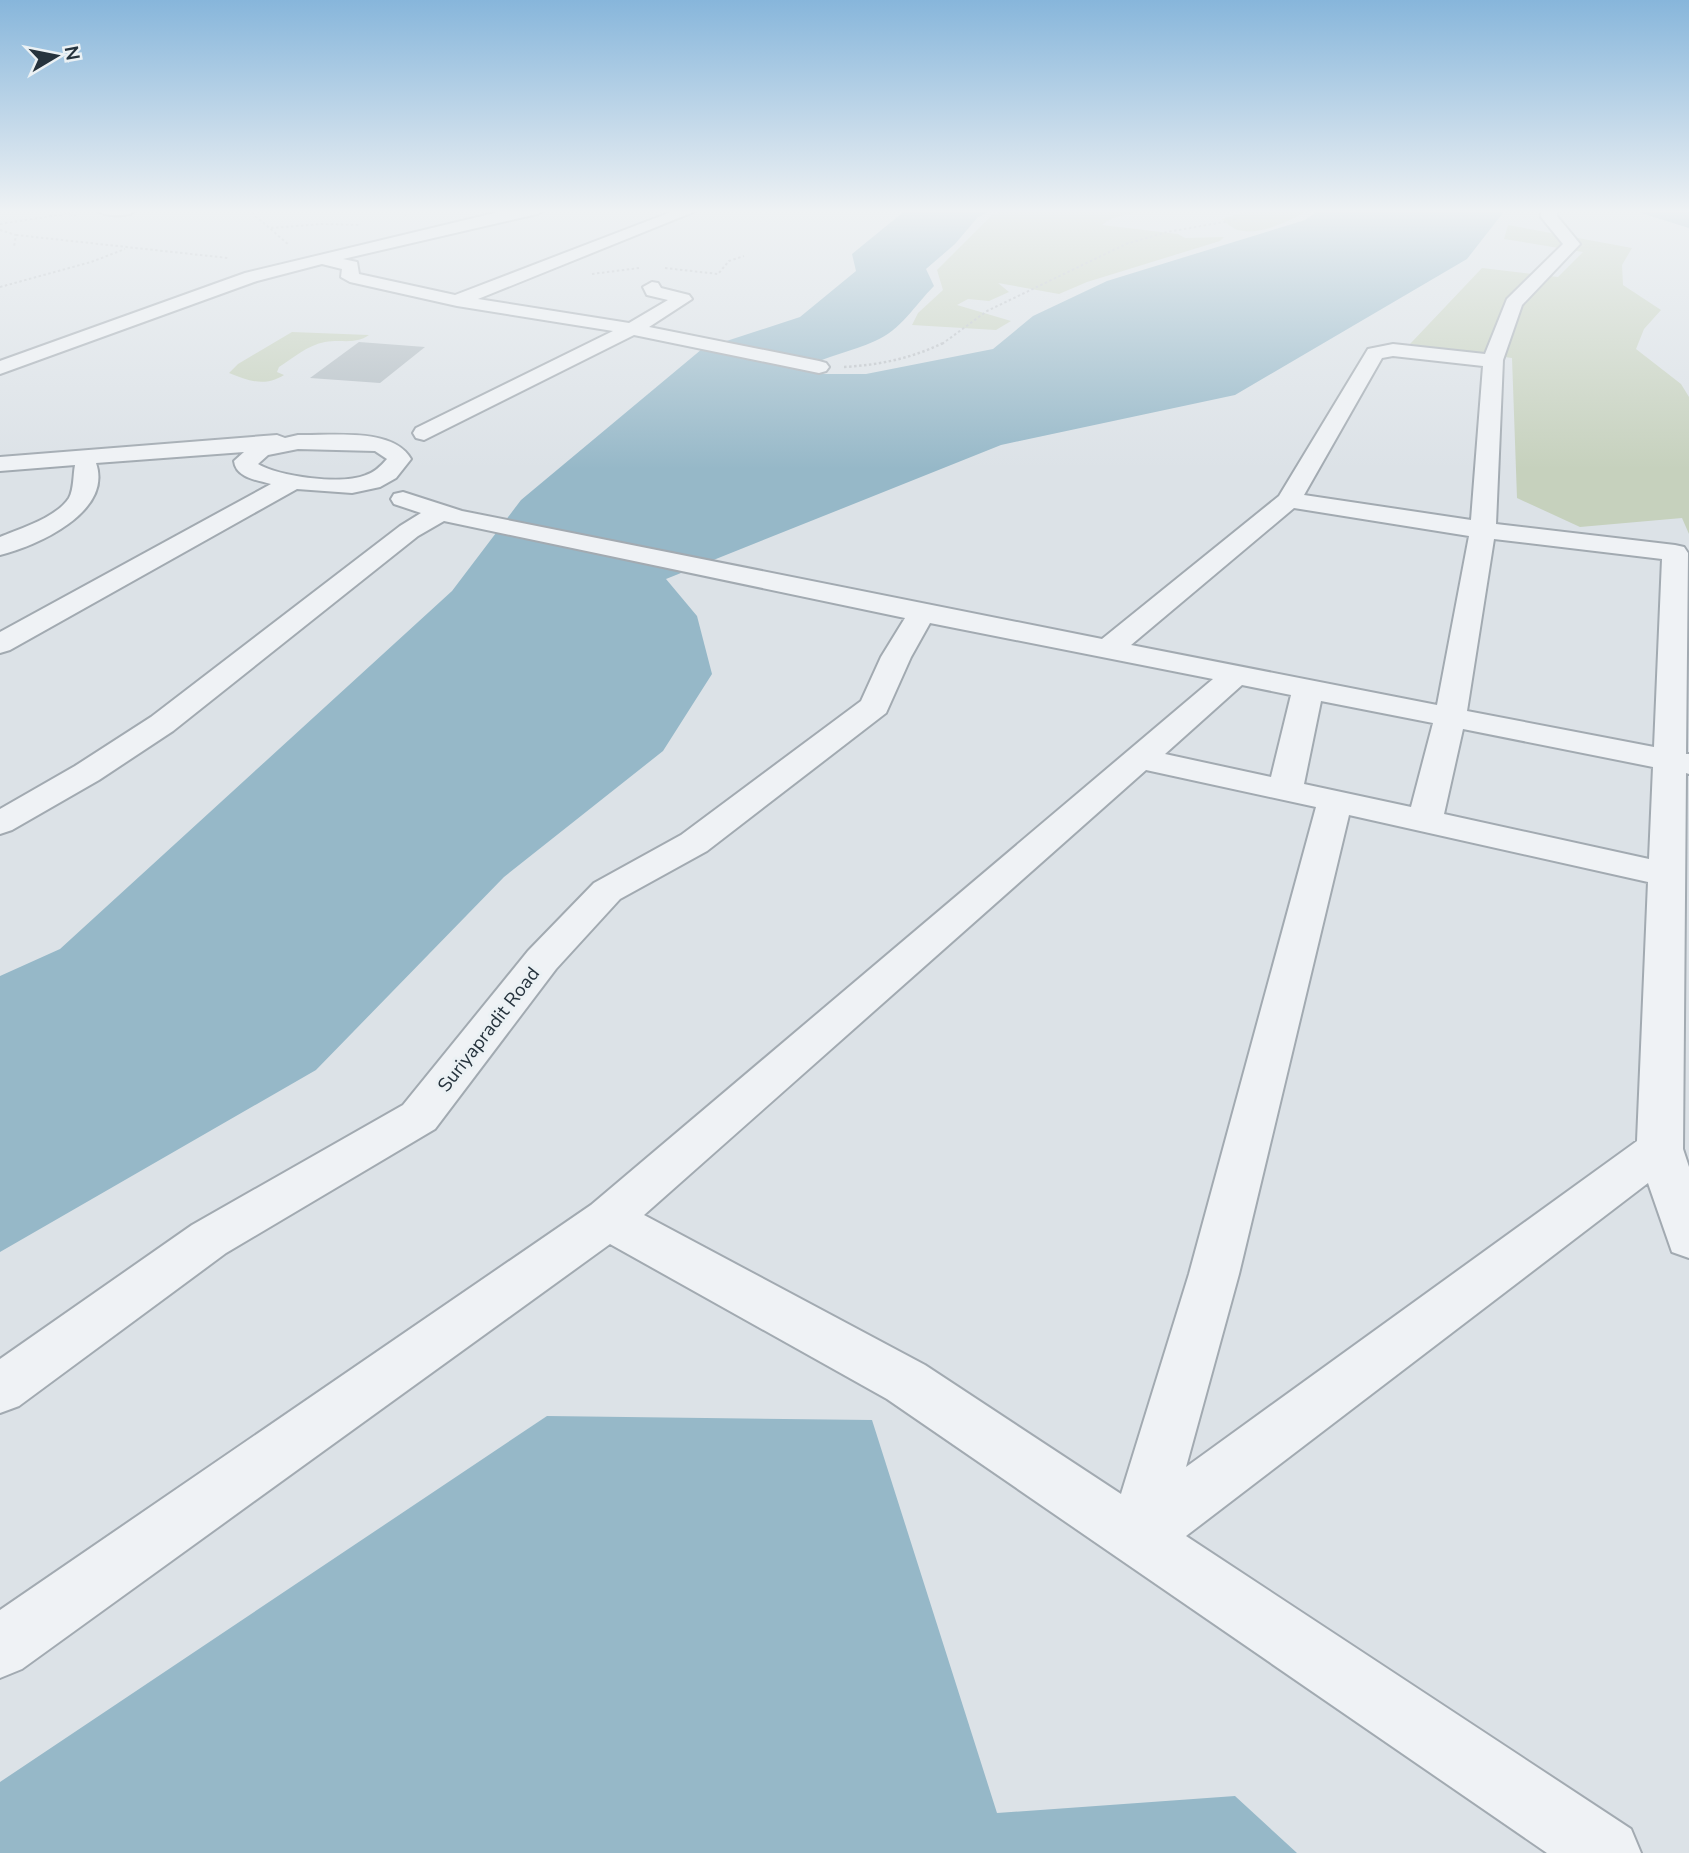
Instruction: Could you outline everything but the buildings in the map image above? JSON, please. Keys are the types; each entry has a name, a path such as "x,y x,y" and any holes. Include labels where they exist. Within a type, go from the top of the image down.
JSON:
{"street":[{"path":"0,368 200,295"},
{"path":"432,295 632,329 819,367"},
{"path":"457,301 471,295"},
{"path":"403,499 392,479 398,463 414,440 632,329 683,299 670,295"},
{"path":"1425,821 1450,717 1483,530 1493,361 1513,303 1521,295"},
{"path":"1107,650 1289,500 1375,353 1393,349 1493,361"},
{"path":"0,464 234,444 360,442 404,438 424,433"},
{"path":"252,471 246,466 251,455 271,446 298,442"},
{"path":"360,442 389,448 397,453 398,463"},
{"path":"0,474 194,459 214,461 292,482 403,499 448,515 760,581 1679,762"},
{"path":"319,487 356,484 380,477 398,463"},
{"path":"0,547 75,507 82,498 86,466"},
{"path":"0,644 292,482"},
{"path":"1289,500 1483,530 1675,553 1679,762 1666,874 1660,1149 1689,1238"},
{"path":"0,823 87,773 162,724 409,531 448,515"},
{"name":"Suriyapradit Road","path":"0,1389 209,1239 419,1117 542,960 607,891 694,844 875,706 896,657 922,613"},
{"path":"0,1647 608,1219 1236,675"},
{"path":"1285,791 1308,689"},
{"path":"1139,758 1666,874"},
{"path":"1137,1537 1214,1274 1335,802"},
{"path":"1137,1537 1660,1149"},
{"path":"608,1219 906,1382 1607,1853"}],"path":[{"path":"819,367 867,366 920,355 953,338 987,311 1019,295"}],"green space":[{"path":"937,295 1001,295 989,301 968,299 957,305 1011,321 996,330 912,325 918,313"},
{"path":"1456,295 1639,295 1661,310 1644,329 1636,349 1681,384 1689,397 1689,534 1682,518 1580,527 1517,498 1512,358 1410,344"},
{"path":"292,332 369,335 359,340 325,342 313,346 279,367 277,372 284,375 270,381 250,380 229,373 238,364"}],"water":[{"path":"826,295 925,295 884,336 804,369 823,374 866,374 993,349 1033,316 1076,295 1405,295 1235,395 1001,445 666,579 697,616 712,674 663,751 504,877 316,1070 0,1252 0,976 60,949 452,591 521,500 702,349 800,317"},
{"path":"547,1416 872,1420 997,1813 1235,1796 1297,1853 0,1853 0,1782"}]}
